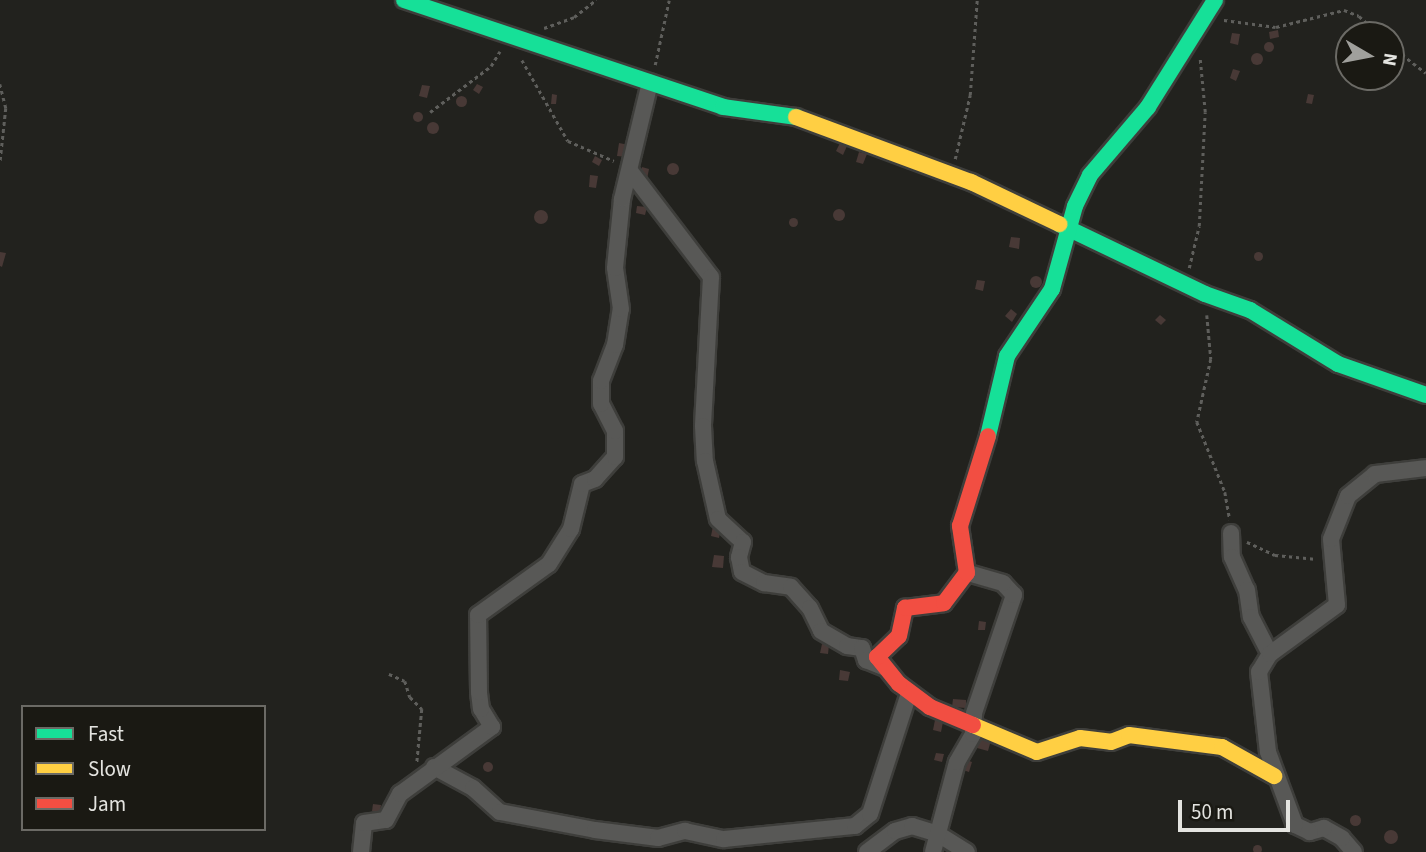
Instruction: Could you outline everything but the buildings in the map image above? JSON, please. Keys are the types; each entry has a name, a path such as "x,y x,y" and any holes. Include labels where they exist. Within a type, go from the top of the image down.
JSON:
{"street":[{"path":"404,0 723,107 792,115 952,174 1205,294 1275,323 1338,364 1426,395"},
{"path":"1214,0 1208,17 1139,120 1090,175 1075,206 1052,289 1007,356 975,489 960,526 967,573 944,603 905,608 899,636 877,657 883,667 909,693 930,707 975,724 1019,748 1037,752 1080,738 1111,742 1122,735 1222,747 1274,776"},
{"path":"360,852 364,823 386,820 400,794 492,727 481,709 478,615 549,564 571,529 582,484 595,479 615,457 615,431 600,396 604,364 615,345 621,309 615,268 619,216 650,82"},
{"path":"630,171 711,277 703,426 705,461 718,519 743,542 739,556 742,572 764,583 790,587 832,640 862,649 866,660 883,667"},
{"path":"1354,852 1324,828 1310,832 1295,825 1274,776 1258,684 1270,654 1334,610 1337,600 1331,539 1339,511 1360,483 1394,468 1426,468"},
{"path":"1231,533 1232,557 1247,590 1251,617 1270,654"},
{"path":"933,852 957,762 966,753 975,724 974,713 1014,595 1003,583 967,573"},
{"path":"434,767 472,788 500,812 595,830 659,838 685,831 724,839 855,826 870,814 909,693"},
{"path":"867,852 895,831 912,826 938,834 967,852"}],"path":[{"path":"537,29 574,18 596,0"},
{"path":"650,82 669,0"},
{"path":"952,174 970,95 977,0"},
{"path":"1208,17 1276,27 1344,10 1365,21"},
{"path":"1186,285 1199,226 1205,112 1197,32"},
{"path":"430,112 495,62 505,35"},
{"path":"505,35 568,141 630,171"},
{"path":"1405,57 1426,73"},
{"path":"0,84 6,107 0,164"},
{"path":"1205,294 1211,356 1197,422 1225,492 1231,533 1275,555 1332,559"},
{"path":"389,674 405,681 410,697 422,709 416,748 423,779"}],"traffic: fast":[{"path":"404,0 723,107 796,117"},
{"path":"988,436 1007,356 1052,289 1075,206 1090,175 1148,107 1215,0"},
{"path":"1059,224 1205,294 1250,310 1338,364 1426,395"}],"traffic: slow":[{"path":"796,117 971,182 1059,224"},
{"path":"973,725 1037,752 1080,738 1111,742 1129,735 1222,747 1274,776"}],"traffic: jam":[{"path":"973,725 930,707 899,684 877,657 899,636 905,608 944,603 967,573 960,526 988,436"}]}
